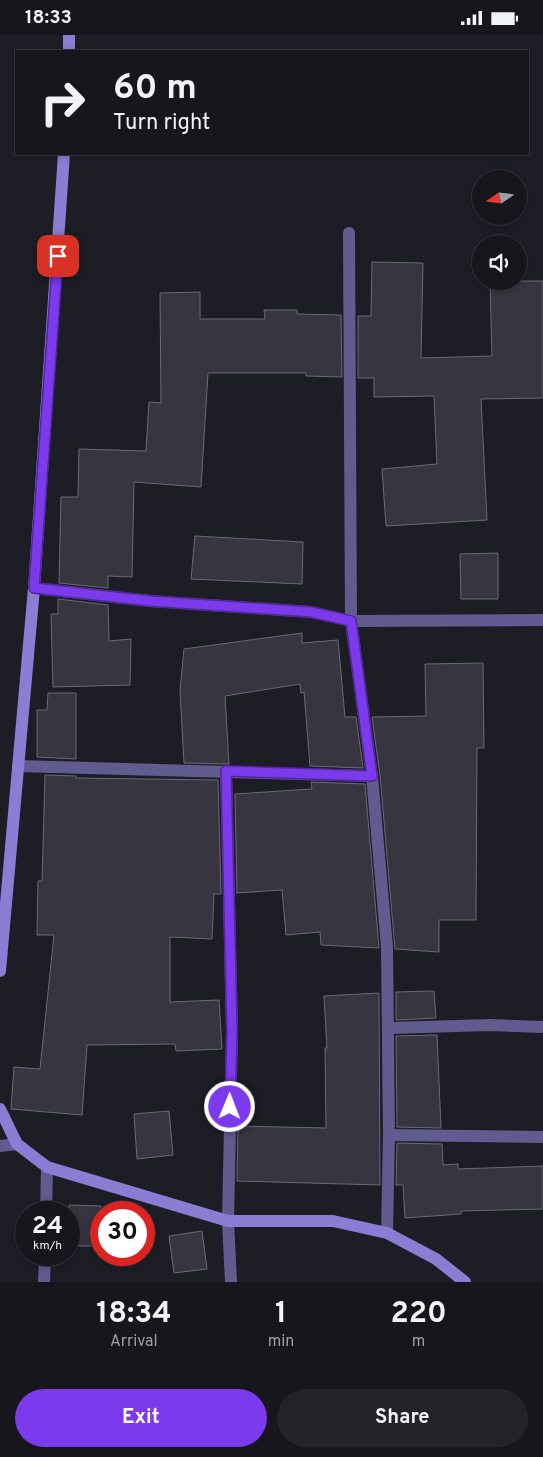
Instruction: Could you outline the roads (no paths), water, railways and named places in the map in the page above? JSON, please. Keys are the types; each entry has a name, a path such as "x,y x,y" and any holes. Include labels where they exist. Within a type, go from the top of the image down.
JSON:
{"street":[{"path":"68,50 69,35"},
{"path":"0,971 34,588 64,155"},
{"path":"348,233 351,621 372,776 387,947 389,1028 387,1233"},
{"path":"34,588 150,601 311,612 351,621 543,620"},
{"path":"18,766 372,776"},
{"path":"226,771 232,1031 228,1221 231,1282"},
{"path":"389,1028 490,1025 543,1027"},
{"path":"0,1109 17,1144 47,1167 228,1221 333,1221 387,1233 436,1259 465,1282"},
{"path":"389,1135 543,1137"},
{"path":"0,1146 17,1144"},
{"path":"46,1201 47,1167"},
{"path":"44,1282 45,1266"}]}
